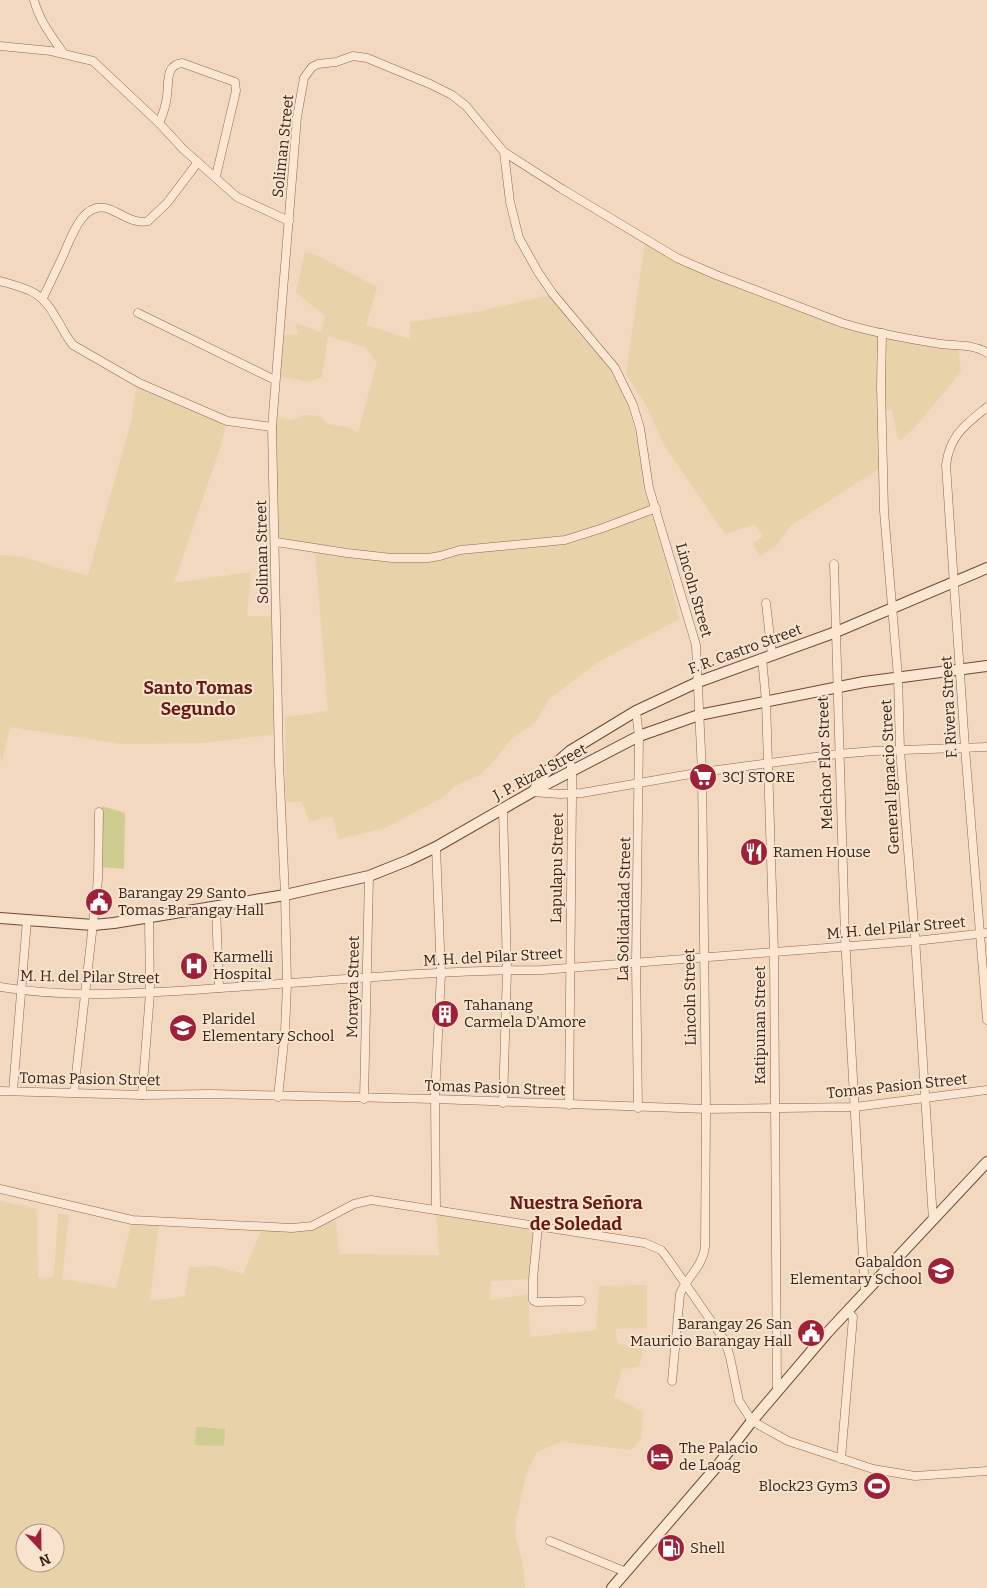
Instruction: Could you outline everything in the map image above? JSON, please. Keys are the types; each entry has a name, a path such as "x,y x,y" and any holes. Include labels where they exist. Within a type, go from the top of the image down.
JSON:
{"main road":[{"name":"F. R. Castro Street","path":"533,792 545,772 568,752 636,712 698,682 836,632 987,568"},
{"name":"J. P. Rizal Street","path":"0,918 93,925 114,923 285,895 369,876 436,847 503,808 640,736 699,715 837,687 987,666"},
{"path":"612,1588 847,1311 987,1162"}],"street":[{"path":"34,0 44,24 64,54"},
{"path":"0,46 64,54 94,61 160,123 183,149 243,201 289,221"},
{"name":"Soliman Street","path":"278,1097 285,1032 287,984 279,762 276,542 272,427 297,117 304,78 307,72 318,64 336,62 353,56 367,58 452,95 466,106 504,152"},
{"path":"160,123 166,105 170,71 174,65 182,63 235,82 236,91 216,176"},
{"path":"504,152 562,189 692,265 842,323 882,333 987,352"},
{"name":"Lincoln Street","path":"504,152 510,202 519,238 553,294 614,368 630,396 640,428 649,488 696,645 702,772 706,1109 704,1252 699,1265 680,1294 672,1381"},
{"path":"43,298 76,227 84,215 93,209 102,207 118,212 137,222 148,221 167,203 198,162"},
{"path":"0,281 31,291 43,298 68,340 73,345 139,383 227,421 272,427"},
{"path":"138,313 275,380"},
{"name":"General Ignacio Street","path":"882,333 881,386 884,511 898,678 900,750 915,941 933,1220"},
{"name":"F. Rivera Street","path":"987,407 962,428 950,444 946,465 965,748 983,934 987,1020"},
{"path":"276,542 315,550 392,558 435,557 460,550 565,540 596,531 656,508"},
{"name":"Melchor Flor Street","path":"834,564 838,754 846,946 865,1291"},
{"name":"Katipunan Street","path":"766,604 767,763 774,952 777,1392"},
{"name":"La Solidaridad Street","path":"636,712 640,736 636,963 638,1108"},
{"path":"533,792 572,794 702,772 838,754 987,747"},
{"name":"Lapulapu Street","path":"568,752 572,771 569,1105"},
{"path":"503,808 507,970 503,1103"},
{"path":"74,1092 98,879 99,812"},
{"path":"436,847 441,974 435,1099 436,1210"},
{"name":"Morayta Street","path":"364,1099 369,876"},
{"path":"216,906 219,988"},
{"path":"142,1095 150,993 149,918"},
{"path":"13,1091 27,920"},
{"name":"M. H. del Pilar Street","path":"0,987 85,994 150,993 366,977 542,970 983,934"},
{"name":"Tomas Pasion Street","path":"0,1090 142,1095 210,1094 364,1099 435,1099 638,1108 706,1109 854,1107 987,1090"},
{"path":"0,1189 113,1217 169,1223 303,1228 320,1223 354,1204 371,1200 654,1246 666,1256 725,1341 739,1402 752,1421 788,1441 873,1469 915,1476 987,1471"},
{"path":"538,1226 533,1300 536,1302 581,1301"},
{"path":"841,1459 853,1317 847,1311"},
{"path":"550,1541 626,1572"}],"shaded area":[{"path":"645,241 677,258 842,323 958,346 961,372 915,427 901,440 898,439 892,410 882,410 883,466 790,526 777,545 760,556 753,544 763,536 755,524 725,534 664,445 647,407 626,374"},
{"path":"305,252 316,255 377,287 366,325 410,339 410,322 472,313 550,295 581,336 604,360 627,398 640,453 644,489 666,562 679,619 598,662 549,699 535,723 512,738 480,775 455,786 442,798 385,828 339,839 333,817 309,821 302,802 286,802 285,717 328,711 315,550 276,542 273,416 291,420 304,415 319,416 328,424 348,427 358,433 377,363 365,347 328,336 322,377 308,382 276,375 279,336 298,334 295,323 321,332 325,316 296,292"},
{"path":"139,383 227,421 220,448 174,583 251,572 247,616 277,616 280,734 203,743 122,744 10,727 2,762 0,753 0,555 24,557 68,571 88,575 132,419 135,394"},
{"path":"102,806 125,813 124,869 102,867"},
{"path":"0,1201 37,1209 38,1278 54,1277 58,1214 69,1215 62,1279 116,1288 132,1220 159,1222 150,1301 185,1296 189,1267 216,1266 243,1274 262,1229 292,1228 327,1218 336,1221 339,1254 439,1255 436,1210 538,1226 533,1279 491,1281 490,1300 528,1294 530,1337 596,1330 599,1286 647,1285 647,1328 615,1329 618,1344 643,1349 639,1367 622,1369 614,1397 643,1412 641,1439 631,1450 561,1442 537,1452 526,1475 516,1519 515,1535 523,1564 525,1588 0,1588"},
{"path":"196,1427 225,1429 224,1446 195,1445"}],"place":[{"name":"3CJ STORE","path":"703,777"},
{"name":"Ramen House","path":"754,852"},
{"name":"Barangay 29 Santo Tomas Barangay Hall","path":"99,902"},
{"name":"Karmelli Hospital","path":"194,966"},
{"name":"Tahanang Carmela D'Amore","path":"445,1014"},
{"name":"Plaridel Elementary School","path":"183,1028"},
{"name":"Gabaldon Elementary School","path":"941,1271"},
{"name":"Barangay 26 San Mauricio Barangay Hall","path":"811,1333"},
{"name":"The Palacio de Laoag","path":"660,1457"},
{"name":"Block23 Gym3","path":"877,1486"},
{"name":"Shell","path":"671,1548"}],"district":[{"name":"Santo Tomas Segundo","path":"198,698"},
{"name":"Nuestra Señora de Soledad","path":"576,1213"}]}
